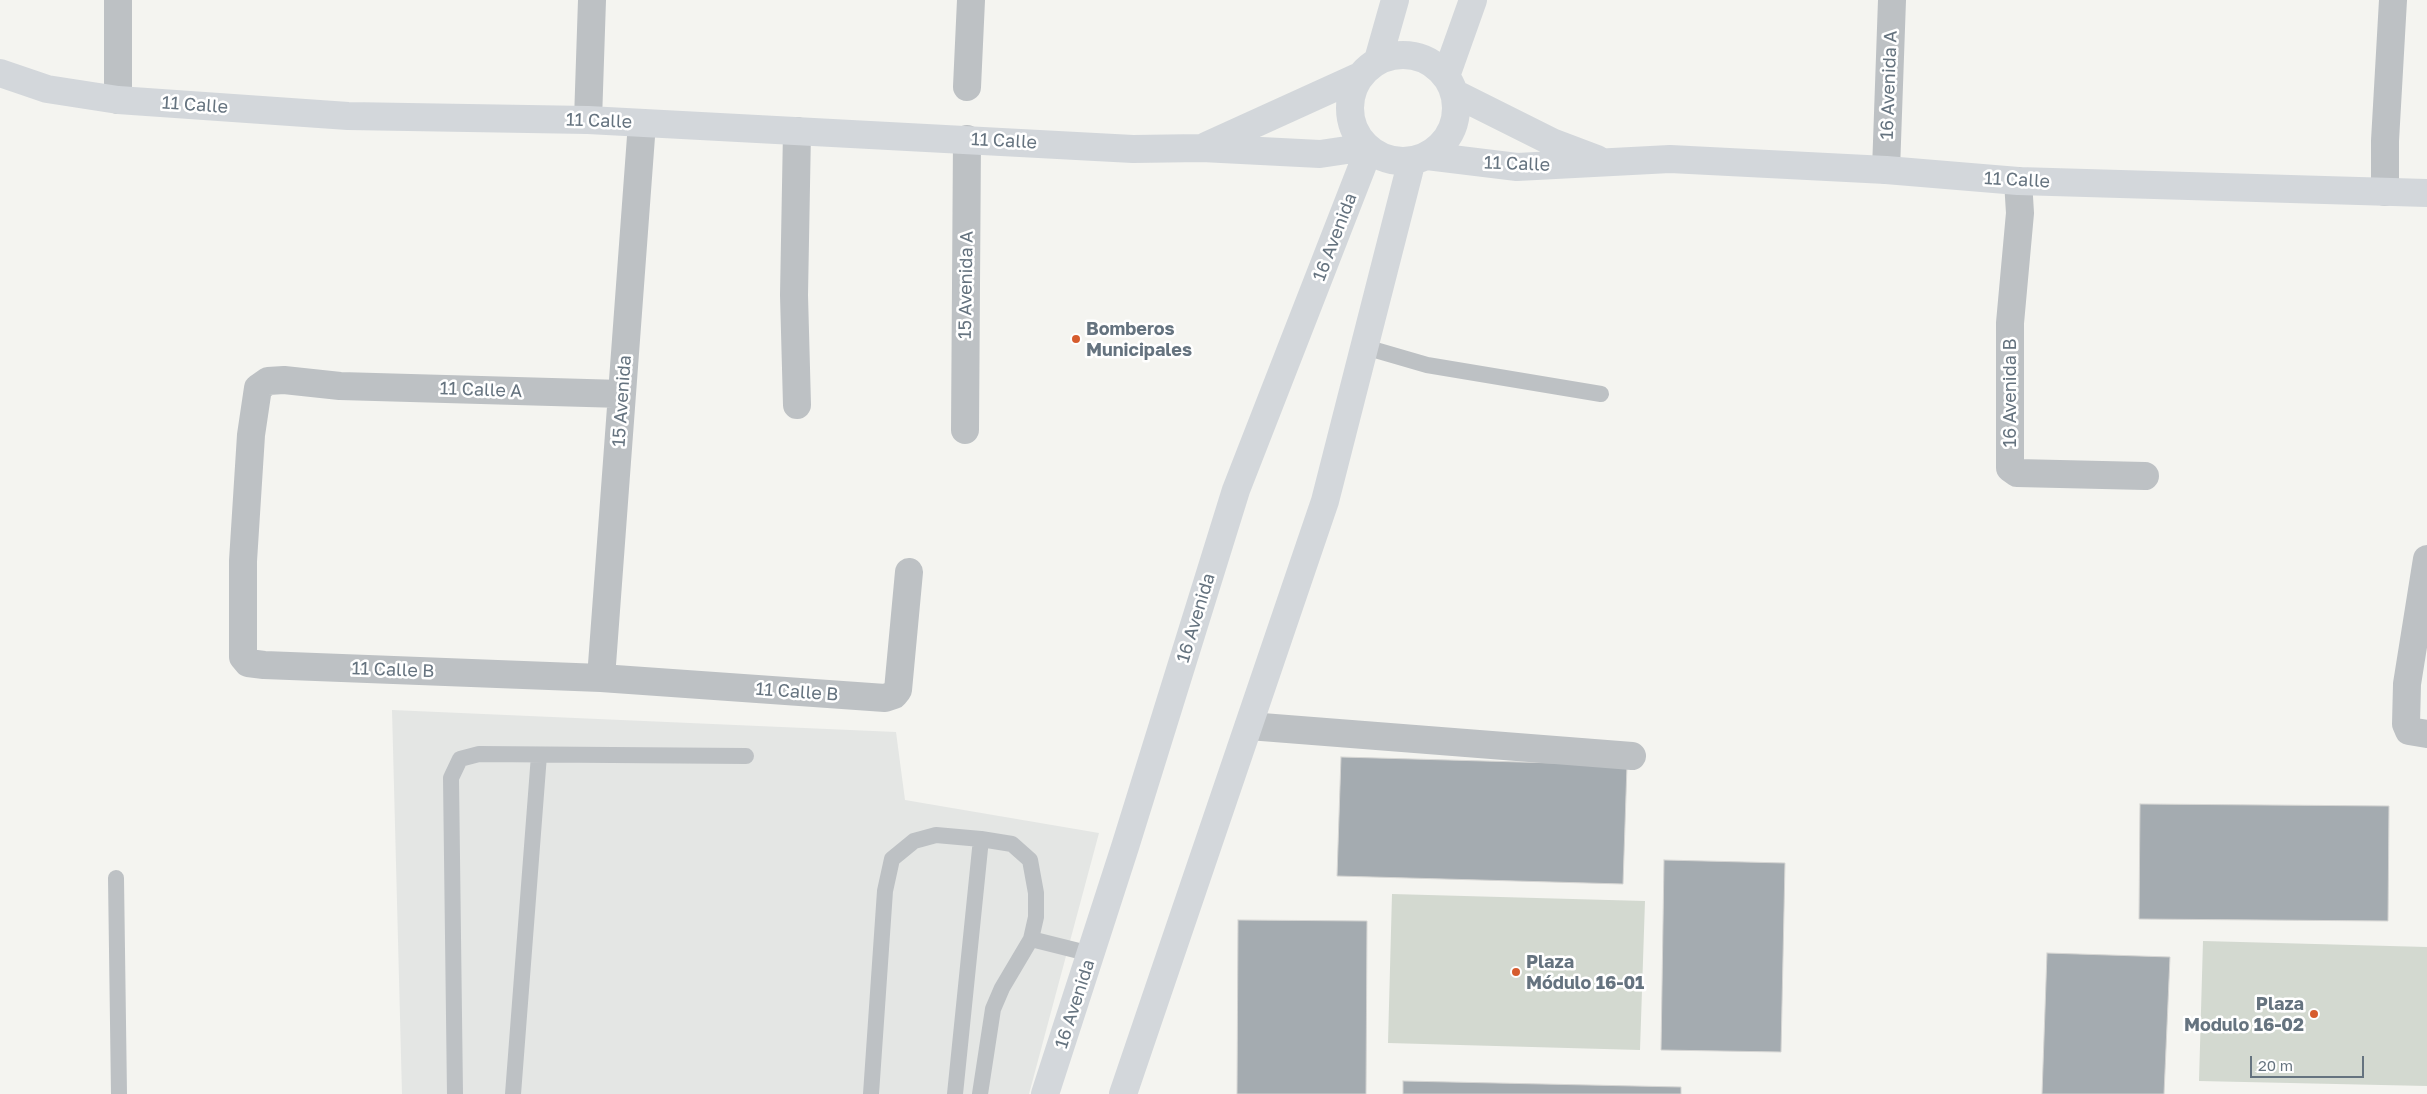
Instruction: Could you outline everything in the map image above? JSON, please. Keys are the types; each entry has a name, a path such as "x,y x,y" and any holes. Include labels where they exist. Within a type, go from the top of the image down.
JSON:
{"street":[{"path":"118,0 118,100"},
{"path":"588,120 592,0"},
{"path":"968,86 971,0"},
{"path":"1395,0 1369,68 1352,93 1350,113 1355,131 1368,148 1383,157 1398,161 1420,158 1441,145 1452,130 1456,112 1450,85 1473,0"},
{"name":"16 Avenida A","path":"1886,170 1892,0"},
{"path":"2385,192 2385,141 2393,0"},
{"path":"1369,68 1403,55 1415,56 1427,61 1450,85"},
{"name":"11 Calle","path":"1202,148 1369,68"},
{"name":"11 Calle","path":"2,78 48,89 118,100 348,116 588,120 1133,149 1202,148 1320,154 1368,148"},
{"name":"11 Calle","path":"1450,85 1552,142 1608,163"},
{"name":"15 Avenida","path":"601,678 642,123"},
{"path":"797,131 794,295 798,405"},
{"name":"15 Avenida A","path":"965,430 967,139"},
{"name":"16 Avenida","path":"1045,1094 1091,954 1236,490 1368,148"},
{"path":"1123,1094 1325,501 1365,347 1420,158"},
{"name":"11 Calle","path":"1420,158 1517,167 1670,159 1886,170 2018,181 2427,193"},
{"name":"16 Avenida B","path":"2018,181 2020,213 2010,323 2010,468 2017,473 2145,476"},
{"name":"11 Calle B","path":"340,386 284,380 268,381 258,388 251,435 243,561 242,651 243,657 248,663 601,678 886,698 898,690 909,572"},
{"name":"11 Calle A","path":"340,386 622,394"},
{"path":"2418,732 2406,724 2407,684 2427,559"},
{"path":"1249,726 1632,756"}],"lane":[{"path":"1365,347 1427,365 1601,394"},
{"path":"455,1094 451,778 460,759 478,754 746,756"},
{"path":"513,1094 539,755"},
{"path":"871,1094 885,891 892,859 914,841 936,835 981,838 1012,844 1030,860 1036,893 1036,917 1031,939 1002,988 993,1009 980,1094"},
{"path":"955,1094 981,838"},
{"path":"116,878 119,1094"},
{"path":"1031,939 1091,954"}],"shaded area":[{"path":"392,710 896,732 905,800 1099,833 1029,1094 402,1094"},
{"name":"Plaza Módulo 16-01","path":"1392,894 1645,901 1640,1050 1388,1043"},
{"name":"Plaza Modulo 16-02","path":"2203,941 2427,947 2427,1086 2199,1081"}],"building":[{"path":"1341,757 1627,765 1623,884 1337,876"},
{"path":"2140,804 2389,806 2388,921 2139,919"},
{"path":"1664,860 1785,863 1781,1052 1661,1050"},
{"path":"1238,920 1367,921 1366,1094 1237,1094"},
{"path":"2047,953 2170,957 2164,1094 2042,1094"},
{"path":"1403,1081 1681,1087 1681,1094 1403,1094"}],"place":[{"name":"Bomberos Municipales","path":"1076,339"},
{"name":"Plaza Módulo 16-01","path":"1516,972"},
{"name":"Plaza Modulo 16-02","path":"2314,1014"}]}
